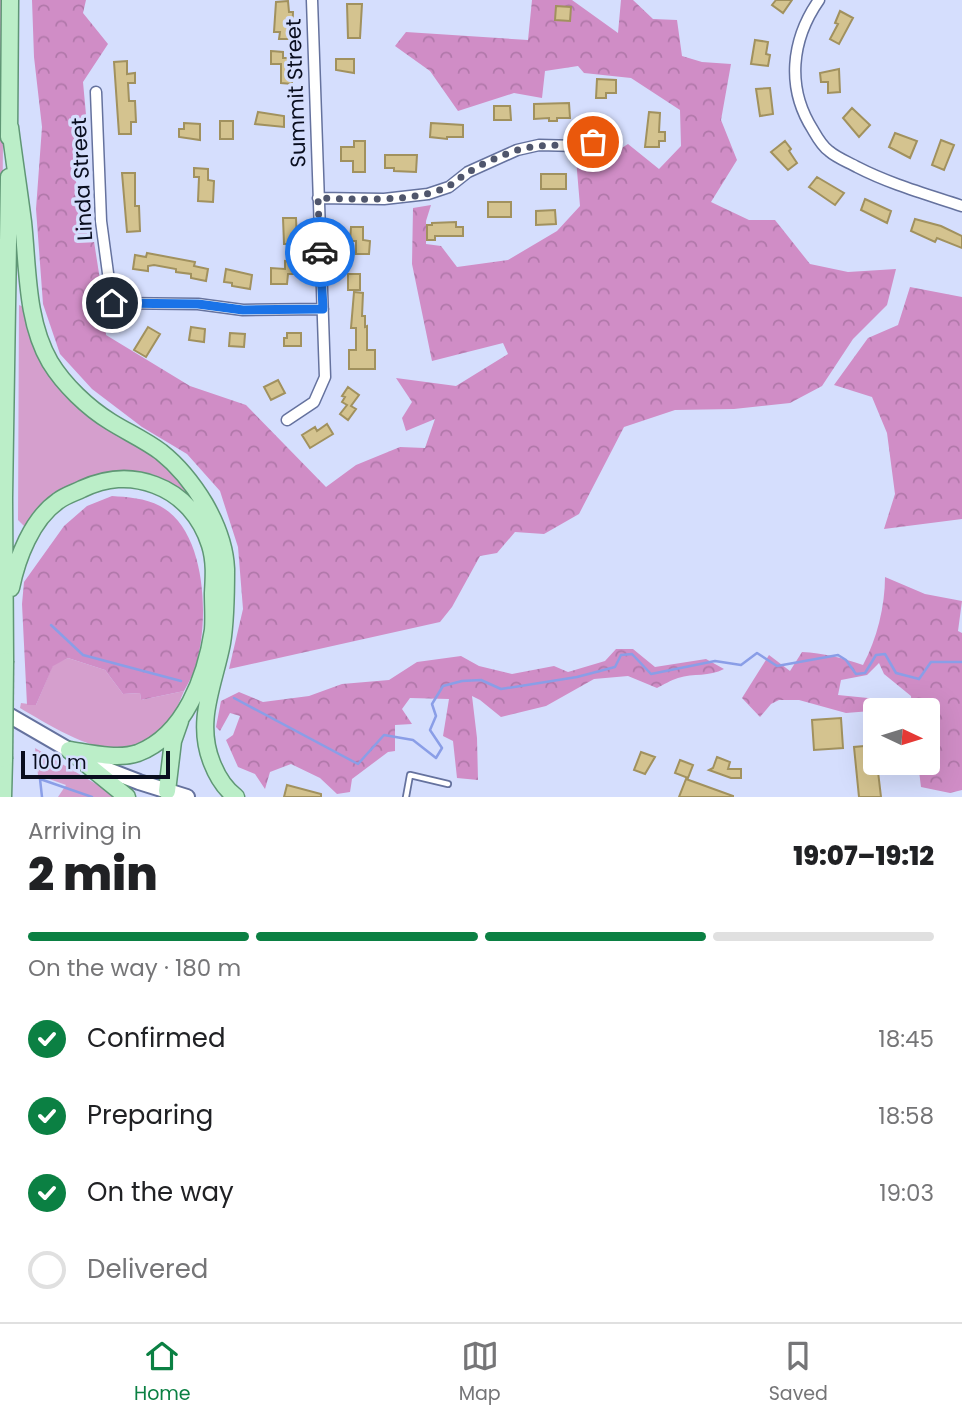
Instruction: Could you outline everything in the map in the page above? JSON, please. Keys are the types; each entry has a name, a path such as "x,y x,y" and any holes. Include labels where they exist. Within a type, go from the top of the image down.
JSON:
{"main road":[{"path":"4,792 4,498 10,0"},
{"path":"10,127 31,302 49,361 94,410 152,445 178,467 198,493 219,533 226,571 225,624 207,699 204,729 214,769 226,788 236,797"},
{"path":"5,618 14,573 24,547 39,521 58,501 91,485 116,479 142,480 181,499 196,517 208,540 213,563 214,620 201,678 182,715 173,741 167,791"},
{"path":"0,710 96,765 187,797"},
{"path":"69,750 133,755 156,743 182,715"},
{"path":"69,750 127,797"}],"street":[{"name":"Summit Street","path":"287,420 314,402 325,377 312,0"},
{"path":"819,0 803,28 795,55 795,80 803,115 817,136 828,151 880,178 962,206"},
{"name":"Linda Street","path":"96,92 101,221 112,303 198,304 243,310 323,309"},
{"path":"318,198 384,199 428,194 449,187 468,172 517,150 539,145 578,146 604,137"}],"lane":[{"path":"406,797 410,775 448,784"}],"shaded area":[{"path":"0,0 4,0 0,552"},
{"path":"19,305 26,308 47,365 183,479 200,508 173,484 152,474 121,471 94,476 26,528 18,520"},
{"path":"68,658 105,670 123,694 140,693 141,700 184,691 176,710 161,733 141,747 124,750 87,743 20,708 21,703 36,705 53,665"},
{"path":"35,748 118,797 58,797 66,785 38,775"}],"green space":[{"path":"32,0 86,0 83,13 108,44 83,82 89,147 71,170 90,216 106,318 106,335 190,386 246,405 326,487 356,465 400,447 425,448 435,419 406,431 402,418 412,402 396,378 456,386 508,354 503,343 432,361 412,264 413,208 431,205 426,221 426,244 441,246 457,267 508,260 557,231 580,206 576,159 612,154 628,144 659,169 681,146 680,110 631,78 584,73 578,66 545,71 542,98 514,93 458,111 430,71 395,46 406,32 528,40 532,0 572,0 618,33 621,0 633,0 653,19 677,20 682,56 702,62 731,64 721,120 737,160 711,202 749,220 775,220 810,264 848,272 896,269 887,305 853,339 822,386 790,403 734,409 675,410 624,427 579,514 544,534 515,532 497,553 480,556 452,607 440,622 229,669 243,609 238,547 220,491 187,454 142,427 92,389 60,354 43,304 36,209 42,127 34,57"},
{"path":"910,287 962,297 962,519 884,529 895,494 887,433 872,397 834,385 868,338 898,325"},
{"path":"112,496 130,497 160,506 175,518 187,534 195,554 203,599 201,643 193,673 184,691 141,700 140,693 123,694 105,670 68,658 53,666 36,705 27,705 22,604 24,582 64,526 87,506"},
{"path":"885,577 925,594 962,601 958,631 962,633 962,790 950,793 921,787 920,775 940,775 940,698 911,698 884,674 879,663 867,675 841,680 838,695 868,698 863,698 863,712 846,713 799,700 779,700 771,704 760,717 742,698 769,655 790,671 802,652 833,656 863,665 879,622"},
{"path":"616,649 633,649 655,667 706,659 724,669 678,678 657,688 628,676 594,679 546,706 501,717 472,696 478,780 457,778 453,741 443,736 449,699 410,698 402,709 412,724 395,725 395,751 388,752 352,779 350,792 337,794 320,778 291,764 270,772 265,789 255,774 238,767 226,740 233,735 240,716 230,713 220,731 216,727 221,701 239,692 263,702 309,696 342,684 389,680 417,662 461,656 479,666 512,674 554,666 568,672 605,661"}],"building":[{"path":"776,0 792,0 783,13 772,5"},
{"path":"288,1 289,12 293,12 292,39 279,39 280,32 274,32 276,2"},
{"path":"347,4 362,4 360,38 348,38"},
{"path":"556,6 571,7 570,21 555,20"},
{"path":"840,11 853,18 839,44 830,39 838,24 835,23"},
{"path":"755,40 768,42 768,66 751,64"},
{"path":"271,51 283,52 283,58 291,58 292,84 281,83 281,64 271,64"},
{"path":"336,59 354,59 354,73 336,70"},
{"path":"127,61 127,74 135,73 135,83 128,83 129,101 135,101 136,122 131,122 131,134 119,134 114,62"},
{"path":"839,69 840,92 828,93 828,82 821,82 820,73"},
{"path":"597,79 616,80 616,93 606,93 606,98 596,98"},
{"path":"770,88 773,114 760,116 756,89"},
{"path":"569,103 570,118 557,118 557,121 549,121 549,118 534,119 534,104"},
{"path":"494,106 510,106 511,120 494,120"},
{"path":"852,108 870,125 859,137 843,118"},
{"path":"258,112 284,116 284,127 255,124"},
{"path":"649,112 660,113 659,132 665,132 665,141 659,141 659,147 645,147"},
{"path":"220,121 233,121 233,139 220,139"},
{"path":"184,123 200,124 200,140 179,137 179,129 184,129"},
{"path":"431,123 463,125 463,137 430,137"},
{"path":"895,133 917,141 910,158 889,147"},
{"path":"941,140 954,145 944,170 932,165"},
{"path":"354,141 365,141 365,172 353,172 353,161 341,161 341,147 354,147"},
{"path":"785,141 797,163 788,170 771,152"},
{"path":"385,155 417,155 416,172 385,168"},
{"path":"194,168 208,169 208,180 214,181 213,202 198,201 199,177 194,177"},
{"path":"122,173 135,173 135,206 139,206 140,231 127,232"},
{"path":"541,174 566,174 566,189 541,189"},
{"path":"817,177 844,193 835,205 809,187"},
{"path":"865,199 891,211 887,223 861,210"},
{"path":"488,202 511,202 511,217 488,217"},
{"path":"555,210 556,224 536,225 536,211"},
{"path":"283,218 296,218 297,244 284,244"},
{"path":"915,219 941,226 962,236 962,248 937,238 935,242 911,231"},
{"path":"456,222 456,227 463,227 463,236 435,236 435,240 427,240 427,225"},
{"path":"351,227 363,227 363,240 370,241 369,254 356,254 356,241 350,241"},
{"path":"147,253 195,262 194,266 208,269 206,281 191,278 191,274 176,272 176,269 154,265 148,266 148,271 133,269 135,255 146,257"},
{"path":"285,261 299,264 299,274 288,274 287,284 271,284 271,268 285,269"},
{"path":"226,269 252,275 250,289 224,282"},
{"path":"348,274 360,274 360,290 348,290"},
{"path":"354,292 363,293 362,316 365,316 365,327 367,326 367,350 375,350 375,369 349,369 349,350 356,350 356,328 351,328"},
{"path":"148,327 160,334 146,357 134,350"},
{"path":"191,327 205,329 204,342 189,340"},
{"path":"230,333 245,334 244,347 229,346"},
{"path":"287,333 301,333 301,346 284,346"},
{"path":"278,380 285,393 271,400 264,387"},
{"path":"348,387 359,395 351,406 356,409 348,420 340,414 347,405 342,402 345,397 342,396"},
{"path":"327,424 333,434 310,448 302,435 315,427 317,431"},
{"path":"841,718 843,748 814,750 812,720"},
{"path":"863,746 863,775 878,775 881,797 859,797 854,747"},
{"path":"641,752 655,757 645,774 634,770"},
{"path":"717,757 730,762 728,769 741,769 741,778 731,778 709,770 713,768"},
{"path":"680,760 693,765 688,778 675,773"},
{"path":"686,779 733,796 733,797 679,797"},
{"path":"287,785 321,794 321,797 284,797"}],"waterway":[{"path":"51,625 83,655 181,681"},
{"path":"234,698 358,764 384,735 413,740 436,758 442,748 430,730 436,716 432,704 443,686 462,681 481,680 501,689 577,677 615,667 621,655 632,654 651,674 715,661 741,665 757,653 777,666 838,655 846,660 856,674 865,673 876,655 885,654 896,673 919,679 931,662 962,662"},
{"path":"42,797 40,779 92,797"}],"way so far":[{"path":"320,252 318,198 384,199 428,194 449,187 468,172 517,150 539,145 578,146 593,142"}],"route":[{"path":"112,303 198,304 273,311 323,309 320,252"}]}
